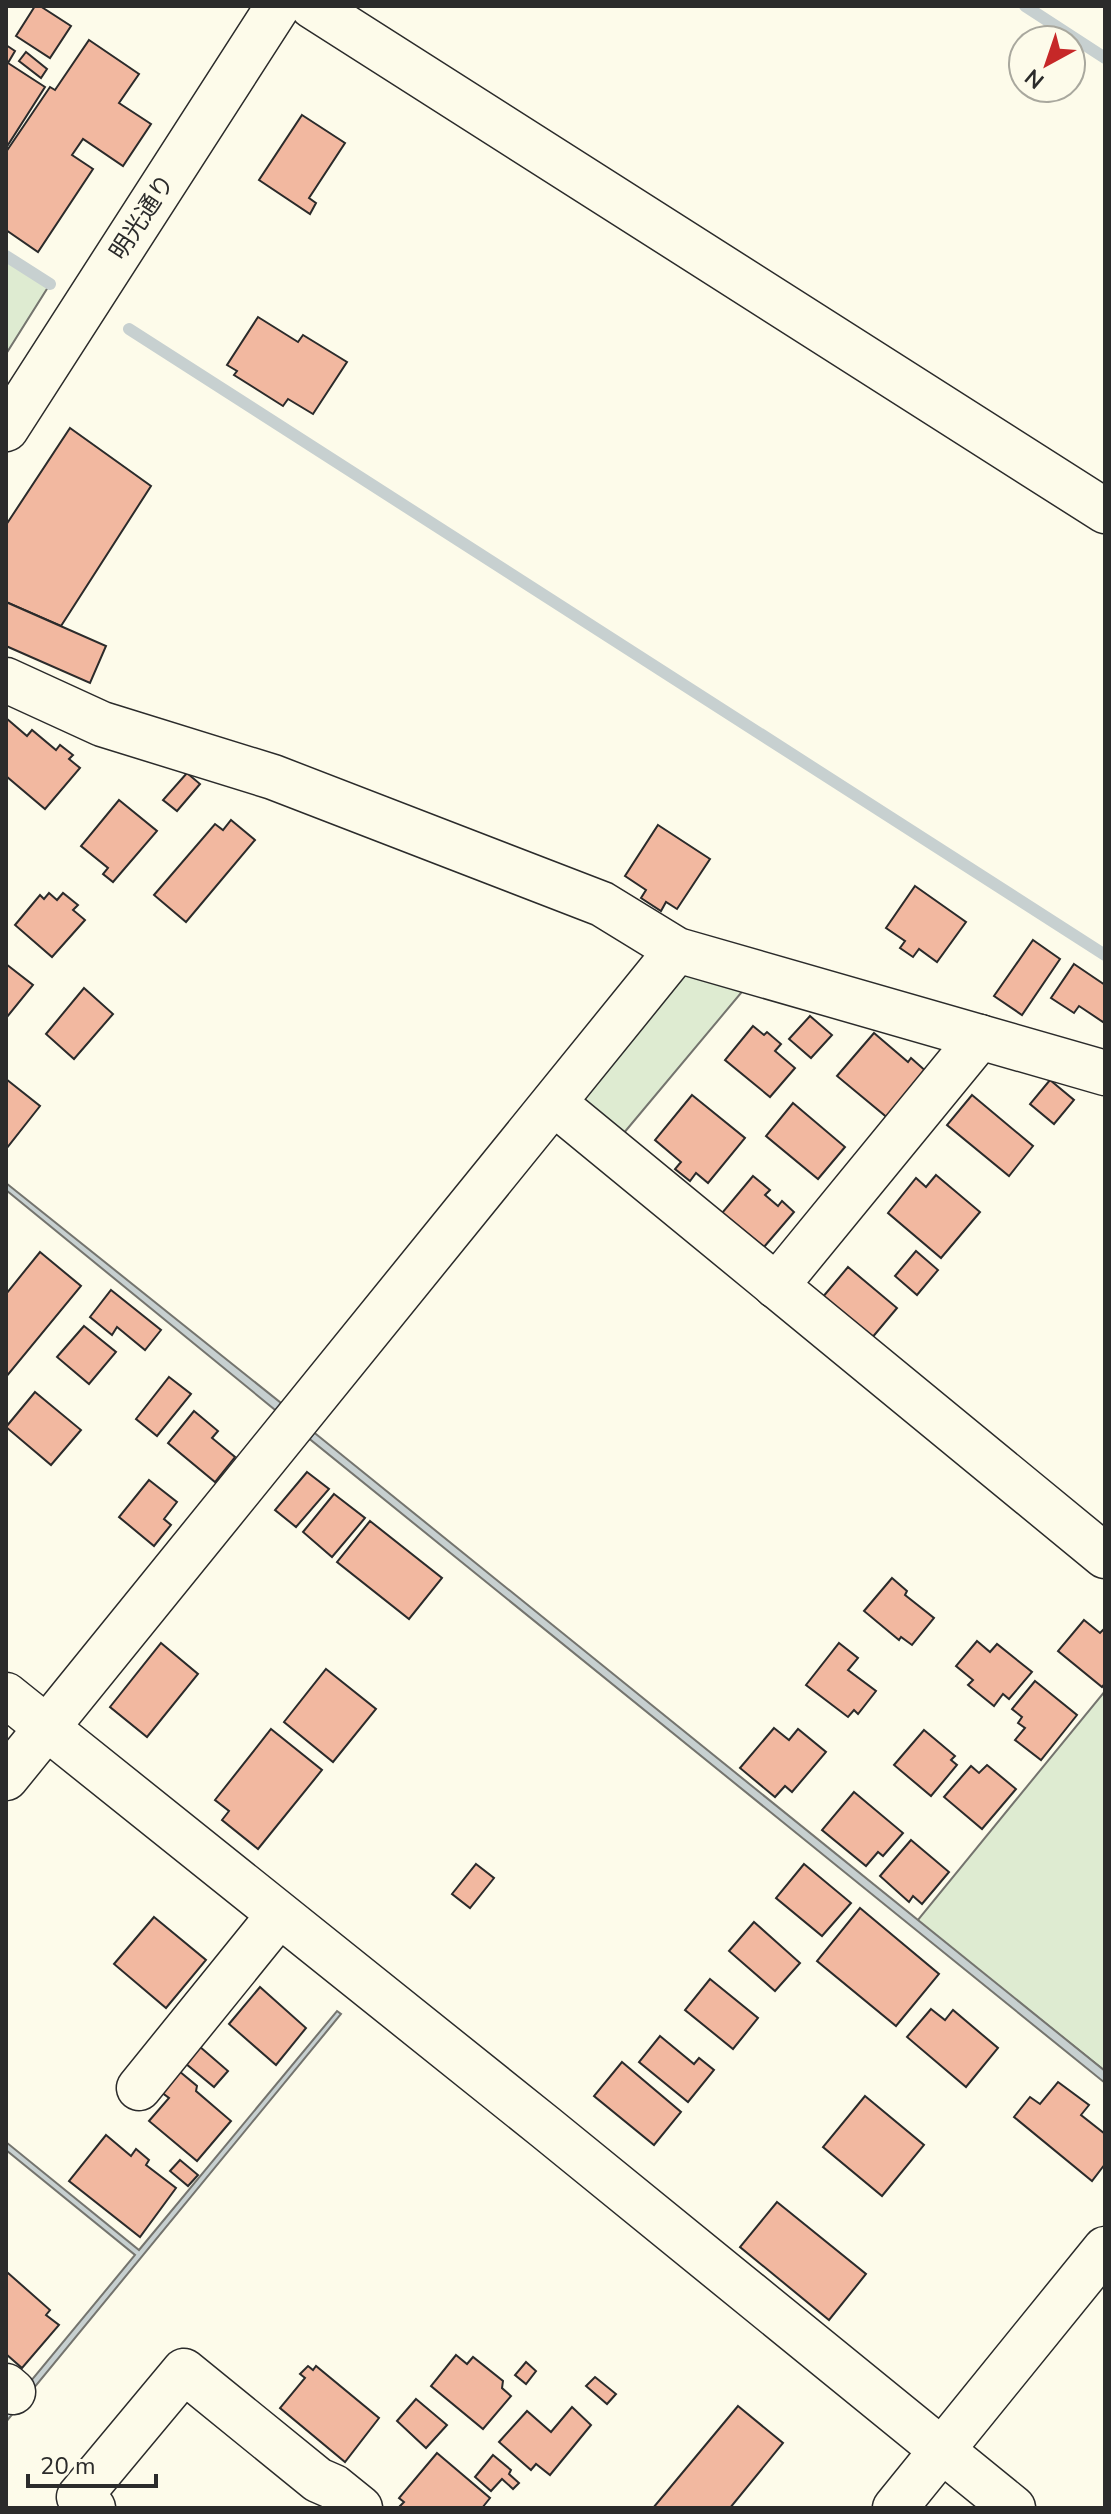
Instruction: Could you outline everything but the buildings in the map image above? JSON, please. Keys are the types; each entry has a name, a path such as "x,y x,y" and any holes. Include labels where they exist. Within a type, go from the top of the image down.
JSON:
{"street":[{"name":"明光通り","path":"6,429 278,6"},
{"path":"312,6 1105,511"},
{"path":"6,680 102,724 273,777 602,904 677,950 1105,1073"},
{"path":"6,1778 677,950"},
{"path":"776,1286 980,1037"},
{"path":"554,1103 1105,1556"},
{"path":"6,1695 1013,2508"},
{"path":"139,2088 279,1915"},
{"path":"895,2508 1105,2249"},
{"path":"93,2508 79,2497 184,2371 307,2494 334,2487 360,2508"}],"green space":[{"path":"6,256 50,284 6,354"},
{"path":"677,965 746,987 618,1140 575,1105"},
{"path":"1105,1691 1105,2071 917,1921"}],"shaded area":[{"path":"6,1183 291,1411 285,1418 6,1190"},
{"path":"306,1426 1105,2071 1105,2083 301,1432"},
{"path":"337,2011 341,2014 6,2422 6,2411 135,2255 6,2150 6,2142 139,2250"}],"waterway":[{"path":"1025,6 1105,58"},
{"path":"6,256 50,284"},
{"path":"129,329 1105,955"}]}
